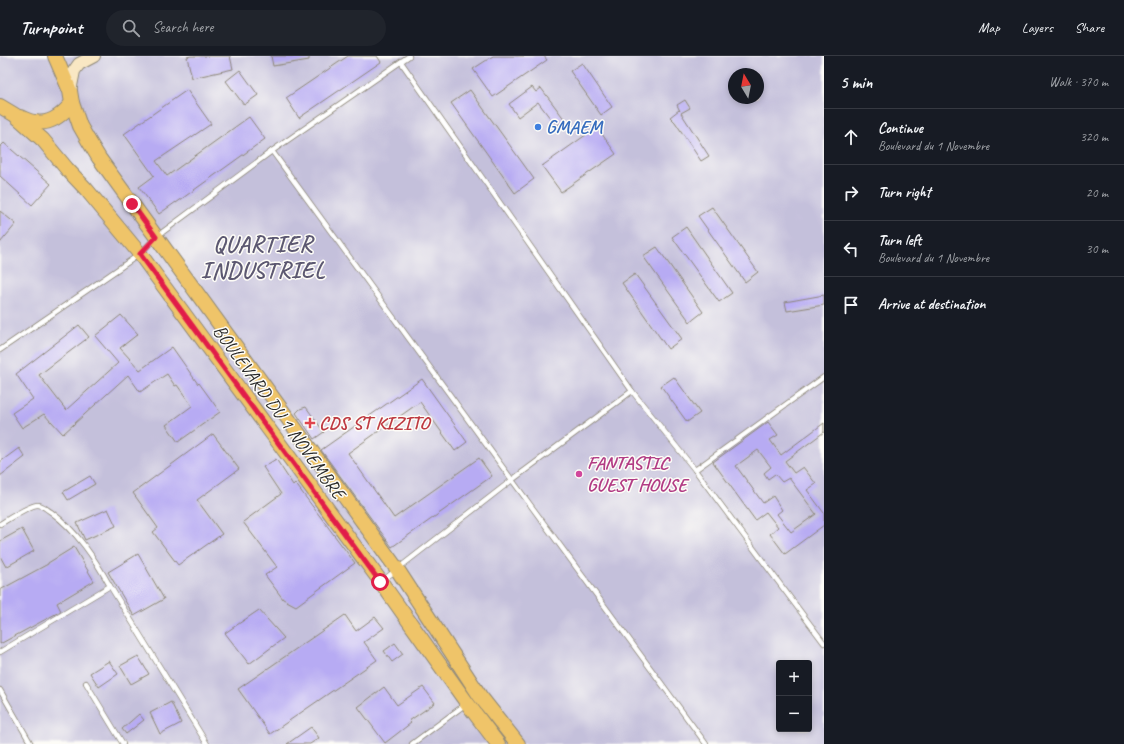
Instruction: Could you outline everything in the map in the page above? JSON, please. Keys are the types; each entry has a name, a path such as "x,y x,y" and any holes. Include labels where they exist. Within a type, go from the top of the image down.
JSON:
{"main road":[{"name":"BOULEVARD DU 1 NOVEMBRE","path":"55,56 71,97 80,126 99,158 397,569 480,696 518,744"},
{"name":"BOULEVARD DU 1 NOVEMBRE","path":"15,115 36,122 53,120 64,113 71,97"},
{"name":"BOULEVARD DU 1 NOVEMBRE","path":"0,106 15,115 43,140 140,254 498,744"},
{"path":"261,419 279,406"}],"street":[{"path":"71,97 74,71 79,64 94,56"}],"lane":[{"path":"0,350 140,254 156,237 272,150 409,56"},
{"path":"400,62 632,391 695,470 824,643"},
{"path":"272,150 706,744"},
{"path":"695,470 824,377"},
{"path":"380,582 512,480 632,391"},
{"path":"0,524 35,505 41,506 56,516 71,530 99,565 110,586 207,744"},
{"path":"0,652 110,586"},
{"path":"86,684 122,744"},
{"path":"0,690 31,744"},
{"path":"412,744 467,703 480,696"}],"shaded area":[{"path":"0,56 824,56 824,744 0,744"}],"building":[{"path":"230,56 233,69 192,78 187,57"},
{"path":"271,56 309,56 309,60 273,66"},
{"path":"348,56 377,56 381,62 299,118 286,98"},
{"path":"493,56 544,56 547,60 493,97 473,69"},
{"path":"582,63 612,107 601,115 570,71"},
{"path":"240,70 258,95 244,105 226,81"},
{"path":"532,87 536,92 541,88 565,120 556,126 538,102 518,117 509,104"},
{"path":"187,90 211,124 156,161 167,176 249,117 265,139 159,214 139,187 154,176 124,134"},
{"path":"470,90 534,179 515,193 451,103"},
{"path":"685,100 690,108 681,113 709,156 701,161 675,122 670,117 679,110 680,111 677,105"},
{"path":"597,127 616,154 561,192 542,166"},
{"path":"4,143 51,184 32,205 0,176 0,147"},
{"path":"712,207 758,272 745,282 698,216"},
{"path":"0,211 16,224 0,243"},
{"path":"686,227 732,293 719,302 672,237"},
{"path":"657,247 703,312 690,322 643,256"},
{"path":"635,274 682,339 668,349 622,283"},
{"path":"824,295 824,305 787,311 785,302"},
{"path":"121,315 138,334 120,348 140,370 172,347 220,412 178,442 166,425 192,406 177,385 175,386 167,374 140,392 128,375 63,434 44,414 22,428 12,413 33,399 16,374 79,325 89,337 39,375 66,410 118,363 95,336"},
{"path":"674,377 700,413 687,422 661,386"},
{"path":"422,379 467,442 455,451 420,402 348,453 394,518 479,458 492,476 392,547 321,450"},
{"name":"CDS ST KIZITO","path":"306,407 324,432 314,439 296,413 300,409"},
{"path":"768,422 778,435 770,440 781,455 824,423 824,432 785,461 794,473 803,467 816,484 807,490 824,513 824,525 785,554 770,534 778,527 766,512 755,520 713,462","holes":["758,450 771,467 764,473 768,479 775,474 782,482 789,478 816,514 791,532 777,514 782,510 773,496 763,503 736,466"]},
{"path":"213,434 239,469 197,500 222,534 178,565 153,532 158,528 133,493"},
{"path":"19,448 25,457 0,476 0,462"},
{"path":"276,459 293,485 295,483 355,563 296,606 283,599 265,575 277,567 243,522 281,494 263,467"},
{"path":"90,476 95,484 68,500 63,492"},
{"path":"108,509 116,526 85,540 77,523"},
{"path":"22,529 34,551 6,567 0,556 0,541"},
{"path":"74,547 94,581 57,603 61,611 0,644 0,590 48,564"},
{"path":"138,554 164,599 134,616 108,572"},
{"path":"259,610 284,638 249,664 225,633"},
{"path":"345,615 356,631 375,617 384,628 364,642 377,660 270,734 238,689"},
{"path":"395,643 403,654 392,662 384,651"},
{"path":"138,656 149,674 131,684 120,666"},
{"path":"109,661 118,674 99,687 90,673"},
{"path":"384,687 397,705 423,687 435,703 409,721 411,723 385,743 358,707"},
{"path":"171,702 181,723 160,734 150,713"},
{"path":"139,714 144,720 126,734 122,729"},
{"path":"311,727 319,738 310,744 287,744"}],"place":[{"name":"GMAEM","path":"538,127"},
{"name":"CDS ST KIZITO","path":"310,423"},
{"name":"FANTASTIC GUEST HOUSE","path":"579,474"}],"district":[{"name":"QUARTIER INDUSTRIEL","path":"263,257"}],"route":[{"path":"132,204 156,237 140,254 380,582"}]}
